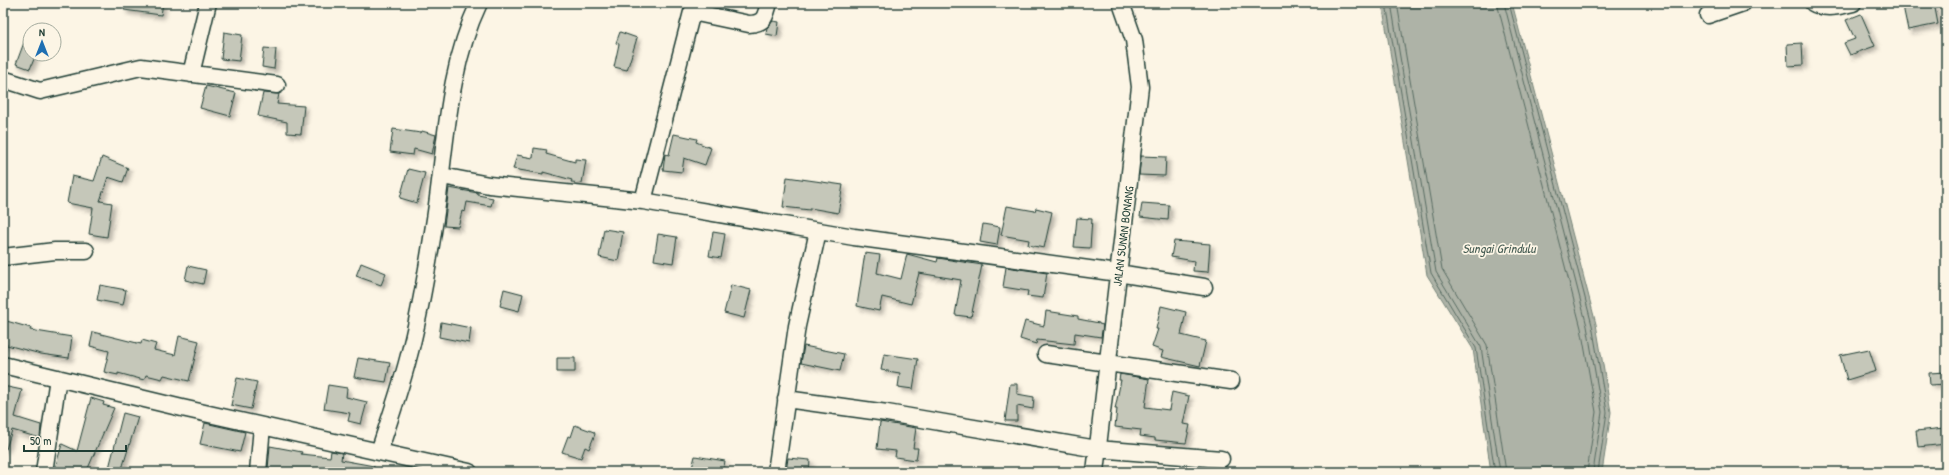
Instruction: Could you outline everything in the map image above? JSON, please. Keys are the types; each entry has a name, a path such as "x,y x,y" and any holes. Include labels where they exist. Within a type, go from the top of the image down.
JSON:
{"street":[{"path":"191,74 208,3"},
{"path":"379,452 408,359 432,240 442,176 449,108 468,26 479,3"},
{"path":"643,201 693,8 749,24 758,24 764,19 769,3"},
{"name":"JALAN SUNAN BONANG","path":"1095,472 1109,363 1118,272 1140,87 1134,40 1121,3"},
{"path":"1708,15 1742,3"},
{"path":"1813,3 1817,6 1838,6 1854,3"},
{"path":"3,79 37,91 142,67 277,85"},
{"path":"442,176 489,185 643,201 818,231 1118,272 1204,287"},
{"path":"776,472 798,319 818,231"},
{"path":"3,257 55,251 86,251"},
{"path":"1046,354 1231,381"},
{"path":"3,365 392,456 470,472"},
{"path":"44,472 58,378"},
{"path":"786,399 887,413 1097,449 1221,459"},
{"path":"258,472 262,426"}],"water":[{"name":"Sungai Grindulu","path":"1382,3 1512,3 1596,324 1611,412 1602,472 1491,472 1473,349 1427,275"}],"building":[{"path":"124,3 163,3 161,15 124,10"},
{"path":"1918,3 1934,3 1938,24 1908,30 1903,6"},
{"path":"1861,14 1875,46 1850,55 1844,43 1855,39 1846,20"},
{"path":"773,21 779,22 777,36 766,34 767,28"},
{"path":"224,32 242,35 239,61 221,59"},
{"path":"620,32 637,38 627,70 614,67 619,44 616,43"},
{"path":"1802,43 1803,65 1788,66 1787,44"},
{"path":"22,48 22,62 33,62 30,69 16,64"},
{"path":"264,48 276,49 274,69 262,67"},
{"path":"206,86 236,93 230,116 200,108"},
{"path":"263,93 279,94 277,104 304,106 301,134 287,133 287,122 258,116"},
{"path":"393,129 421,133 422,131 436,135 432,154 414,149 413,155 390,152"},
{"path":"674,134 697,139 696,142 711,148 705,165 684,158 682,172 663,170 665,154 669,155"},
{"path":"534,148 547,150 546,154 575,162 575,159 586,160 582,183 571,182 572,180 543,172 543,174 513,169 517,155 533,158"},
{"path":"1141,156 1166,157 1165,176 1139,175"},
{"path":"102,157 128,168 123,182 108,177 100,201 112,203 107,237 89,234 93,208 67,203 72,176 94,181"},
{"path":"408,169 425,173 417,203 400,198"},
{"path":"787,177 843,185 838,213 810,208 810,210 783,207"},
{"path":"449,188 478,193 478,195 493,198 491,206 467,202 465,212 462,211 458,227 444,226"},
{"path":"1142,203 1169,205 1168,220 1140,217"},
{"path":"1007,206 1035,211 1036,208 1052,212 1044,248 1028,245 1029,240 1001,235"},
{"path":"1077,218 1092,219 1090,248 1074,247"},
{"path":"983,224 1000,227 997,245 980,242"},
{"path":"604,229 623,232 618,261 599,257"},
{"path":"713,232 725,234 721,258 709,256"},
{"path":"658,234 677,237 673,263 654,260"},
{"path":"1174,241 1210,244 1208,272 1193,271 1194,261 1171,257"},
{"path":"865,253 880,255 877,273 901,279 907,254 937,262 938,258 982,265 971,317 955,315 961,280 919,273 911,304 882,297 879,311 857,306"},
{"path":"361,263 386,273 381,285 356,276"},
{"path":"188,266 206,270 203,284 185,280"},
{"path":"1006,267 1047,273 1043,298 1027,296 1028,291 1003,287"},
{"path":"100,285 126,290 123,305 97,300"},
{"path":"731,285 751,290 744,318 724,313"},
{"path":"504,289 523,294 519,311 500,306"},
{"path":"1161,306 1186,312 1181,335 1206,341 1200,366 1161,357 1163,351 1152,347 1158,329 1156,329"},
{"path":"1046,311 1078,316 1078,319 1099,323 1103,325 1101,337 1075,333 1074,344 1037,340 1036,344 1020,339 1025,321 1044,326"},
{"path":"3,320 31,328 30,330 72,337 69,358 41,354 3,344"},
{"path":"441,322 471,328 469,343 439,337"},
{"path":"93,332 141,344 142,340 156,344 154,350 175,355 179,336 199,341 189,381 164,375 162,379 146,375 144,380 118,373 118,375 104,372 109,351 90,346"},
{"path":"804,346 844,354 840,371 801,363"},
{"path":"1869,349 1876,371 1847,380 1840,355"},
{"path":"884,354 918,359 913,389 898,387 900,373 881,370"},
{"path":"358,358 390,363 386,382 354,377"},
{"path":"557,358 575,358 575,372 557,372"},
{"path":"1946,372 1946,384 1930,385 1929,373"},
{"path":"1120,374 1149,379 1145,407 1169,410 1172,392 1189,396 1183,424 1190,425 1186,443 1155,440 1155,438 1140,436 1141,430 1115,427 1117,409 1115,409 1121,380 1119,380"},
{"path":"237,378 257,382 251,409 231,405"},
{"path":"1010,384 1017,384 1017,394 1034,397 1033,409 1017,406 1017,421 1005,421"},
{"path":"328,385 347,388 346,397 367,402 361,424 348,421 350,413 324,409"},
{"path":"3,386 22,390 15,417 41,425 40,438 12,430 6,449 3,448"},
{"path":"91,398 104,402 103,405 114,408 86,472 54,472 62,444 77,451"},
{"path":"123,413 138,417 121,472 108,472"},
{"path":"880,422 916,428 913,448 918,448 916,460 895,457 896,451 877,449"},
{"path":"205,423 245,432 240,452 200,444"},
{"path":"575,425 594,432 595,434 589,449 585,447 581,458 562,452 568,436 571,437"},
{"path":"1944,428 1946,444 1918,447 1916,431"},
{"path":"270,446 302,452 301,454 330,457 331,451 342,453 341,460 374,466 373,472 289,472 268,469"},
{"path":"695,456 725,461 723,472 691,472"},
{"path":"788,458 810,460 809,472 786,472"}]}
